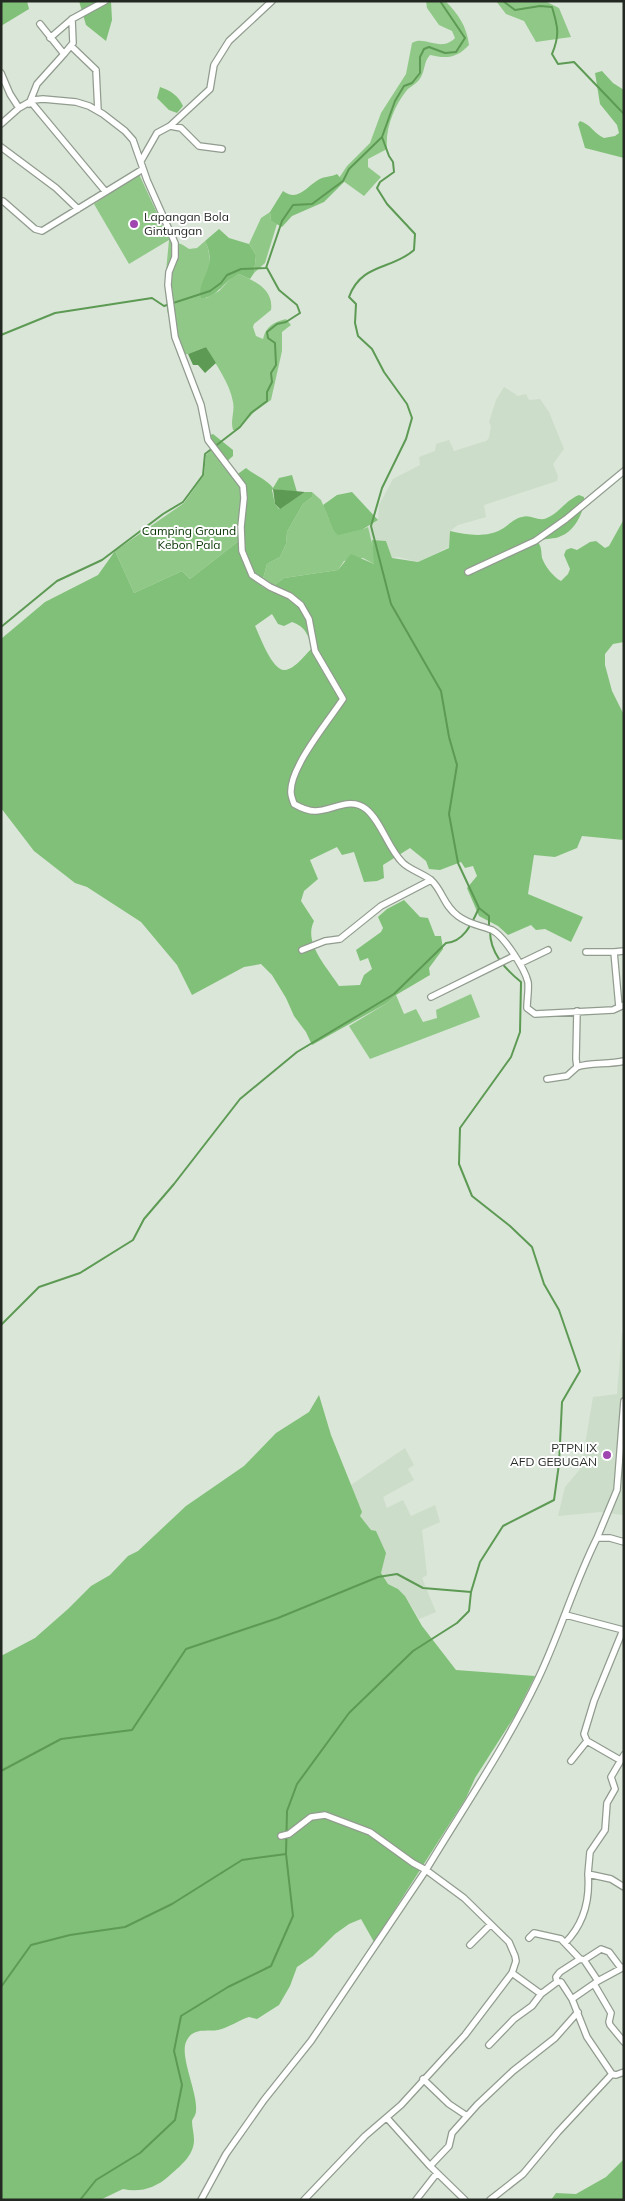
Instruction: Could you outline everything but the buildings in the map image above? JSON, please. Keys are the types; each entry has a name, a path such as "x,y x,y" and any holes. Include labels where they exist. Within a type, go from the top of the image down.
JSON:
{"street":[{"path":"50,38 72,19 105,1"},
{"path":"141,160 157,133 170,126 210,89 214,65 229,40 272,1"},
{"path":"30,103 38,84 72,46 74,38 72,19"},
{"path":"40,24 64,54"},
{"path":"72,46 96,70 98,111"},
{"path":"1,73 19,108"},
{"path":"1,124 19,108 30,103 49,98 69,100 98,111 129,134 133,140 143,169 175,243 175,257 169,272 168,297 175,337 201,405 208,440 216,453 236,475 243,486 242,552 252,575 270,587 290,596 301,605 309,619 315,651 343,699 300,763 291,786 290,793 294,804 304,810 316,811 337,805 355,803 366,809 403,864 419,871 431,880 439,890 446,906 467,922 488,930 504,940 521,963 528,983 527,1008 535,1014 620,1008 614,952"},
{"path":"30,103 105,191"},
{"path":"170,126 182,128 199,146 222,149"},
{"path":"1,147 56,188 78,208"},
{"path":"2,200 38,231 45,229 143,169"},
{"path":"468,572 535,541 566,519 624,471"},
{"path":"302,950 325,941 340,939 380,906 431,880"},
{"path":"521,963 548,950"},
{"path":"586,952 624,952"},
{"path":"431,997 514,956"},
{"path":"577,1011 577,1067"},
{"path":"547,1079 567,1076 577,1067 584,1065 610,1065 624,1061"},
{"path":"201,2200 226,2154 264,2100 311,2041 426,1870 515,1724 545,1664 566,1615 581,1572 617,1490 624,1401"},
{"path":"597,1538 610,1538 624,1542"},
{"path":"565,1943 583,1918 589,1887 590,1852 605,1830 607,1803 615,1789 610,1777 622,1758 584,1739 585,1730 623,1629 566,1615"},
{"path":"571,1761 587,1741"},
{"path":"285,1835 311,1817 325,1815 370,1832 464,1898 512,1946 516,1961 512,1973 473,2026 387,2118 365,2136 304,2200"},
{"path":"588,1874 611,1879 624,1887"},
{"path":"470,1945 490,1925"},
{"path":"529,1938 536,1933 557,1937 582,1960 611,2013 610,2025 624,2042"},
{"path":"557,1982 556,1977 560,1972 601,1949 604,1949 623,1968 572,1999"},
{"path":"512,1973 541,1994"},
{"path":"489,2045 514,2019 532,2006 541,1994 557,1982"},
{"path":"557,1982 561,1982 572,1999 587,2037 612,2074"},
{"path":"430,2166 449,2146 452,2133 467,2116 512,2071 555,2038 578,2012"},
{"path":"612,2074 616,2075 624,2072"},
{"path":"490,2200 523,2174 558,2132 612,2074"},
{"path":"424,2079 449,2104 467,2116"},
{"path":"387,2118 430,2166 465,2200"},
{"path":"416,2200 437,2173"}],"shaded area":[{"path":"1,1 27,1 29,9 1,26"},
{"path":"79,1 111,1 112,20 106,41 86,25"},
{"path":"602,71 613,83 624,90 624,158 585,148 578,124 580,121 584,123 604,138 615,136 619,133 617,125 600,104 595,73"},
{"path":"160,87 174,94 181,102 183,106 177,113 169,110 157,98"},
{"path":"337,174 344,182 324,202 292,216 282,227 271,221 270,212 283,191 293,195 298,194 320,179"},
{"path":"219,229 229,238 249,244 256,255 254,273 250,279 239,274 234,276 217,292 201,298 201,285 210,259 205,241"},
{"path":"206,347 216,363 205,373 198,365 193,365 188,354"},
{"path":"504,387 518,396 526,394 529,400 540,399 549,412 564,449 553,464 558,476 557,481 484,505 486,517 458,525 450,531 449,547 418,562 398,557 392,558 386,541 372,540 368,527 378,520 379,505 393,479 420,465 419,457 435,451 436,444 449,440 454,451 486,441 489,438 491,426 489,422 496,400"},
{"path":"213,434 233,450 233,456 224,464 215,455 205,437"},
{"path":"246,468 273,488 279,478 292,475 297,492 272,490 275,504 279,509 305,492 312,492 312,497 303,504 287,532 286,544 280,557 267,564 261,586 268,590 284,578 338,570 351,554 374,564 372,540 386,541 392,558 418,562 449,548 450,531 483,535 496,532 522,517 528,516 544,519 579,495 584,497 583,508 571,530 556,538 538,542 545,564 552,574 561,581 570,569 564,555 566,550 571,548 577,550 590,542 596,541 605,548 609,546 624,519 624,642 613,644 605,654 605,665 612,691 624,715 624,840 582,836 577,848 555,857 534,855 528,894 583,917 571,942 545,929 536,930 531,925 508,935 498,926 479,916 467,888 477,876 473,866 465,868 461,862 440,870 429,869 426,861 410,848 383,865 384,878 377,881 364,882 354,852 342,855 337,847 310,860 318,879 304,891 301,901 314,921 311,929 312,938 318,955 339,986 360,985 364,975 372,969 368,958 360,961 356,950 381,932 383,928 378,917 387,909 404,900 420,917 428,918 435,936 441,936 443,949 429,968 430,975 396,995 387,1003 312,1045 272,975 261,964 244,967 192,995 177,965 141,922 87,887 75,883 34,851 1,808 1,639 45,602 98,575 115,551 134,593 182,571 190,579 240,540 243,498 242,486 235,476","holes":["272,614 278,624 284,626 292,622 300,626 308,635 312,648 296,664 285,670 280,669 271,659 255,626"]},
{"path":"273,489 305,492 280,509 275,504"},
{"path":"352,492 378,520 363,529 338,535 334,531 323,505 337,495"},
{"path":"622,1333 624,1333 624,1513 623,1515 600,1512 558,1516 565,1487 581,1468 593,1397 617,1394"},
{"path":"319,1395 331,1435 362,1512 360,1516 371,1530 376,1531 386,1553 381,1573 388,1584 398,1589 405,1596 422,1626 456,1670 535,1676 516,1714 475,1778 466,1798 374,1942 361,1919 349,1924 335,1934 313,1956 297,1967 290,1986 279,2005 257,2019 249,2017 222,2029 193,2033 187,2040 185,2046 186,2064 196,2103 196,2111 192,2121 194,2138 192,2151 181,2165 164,2180 153,2186 141,2190 123,2189 100,2200 1,2200 1,1656 35,1638 91,1586 110,1575 128,1556 138,1551 186,1506 244,1466 276,1433 309,1412"},
{"path":"405,1448 414,1465 408,1469 414,1480 383,1497 387,1508 403,1500 411,1516 435,1505 440,1522 422,1530 427,1575 422,1578 436,1612 419,1619 405,1596 398,1589 388,1584 381,1573 382,1567 371,1531 360,1516 351,1485"},
{"path":"624,2159 624,2200 551,2200 556,2193 576,2194 606,2177"}],"green space":[{"path":"426,1 445,1 450,6 464,26 469,45 456,55 442,57 430,55 428,57 420,79 407,90 394,110 387,134 387,149 368,159 368,167 381,177 364,196 339,178 347,166 370,143 381,113 406,74 412,43 422,41 444,44 455,38 452,31 439,25 427,8"},
{"path":"496,1 545,1 559,8 571,37 536,42 524,21 506,14"},
{"path":"139,174 169,239 189,249 197,248 205,241 210,262 206,298 219,291 233,276 239,274 257,283 270,297 271,310 254,324 256,336 263,339 268,328 282,320 286,319 291,325 282,332 282,351 271,400 254,412 238,430 233,430 233,406 229,388 206,347 188,354 178,355 167,310 165,282 169,240 129,264 94,204"},
{"path":"270,212 271,221 277,224 265,263 254,273 256,255 249,244 261,218"},
{"name":"Camping Ground Kebon Pala","path":"213,449 215,455 242,486 240,540 190,579 182,571 134,593 115,551 184,503 204,475 206,455"},
{"path":"312,492 321,500 329,519 363,529 368,527 374,551 374,564 363,558 344,561 338,570 284,578 268,590 261,586 267,564 280,557 286,544 287,532 303,504 312,497"},
{"path":"471,994 480,1017 370,1059 349,1026 387,1003 396,995 404,1014 416,1009 423,1022 437,1018 436,1010"}],"waterway":[{"path":"1,335 55,313 152,298 164,306 210,291 221,283 227,275 241,269 266,268 282,221 293,205 312,204 343,181 349,169 382,137 395,101 404,86 412,83 420,73 420,57 424,49 429,47 445,53 456,52 465,38 440,1"},
{"path":"503,1 515,10 540,6 552,7 557,31 552,54 558,64 574,62 624,114"},
{"path":"1,1325 39,1287 80,1273 133,1240 144,1219 174,1184 240,1099 297,1052 394,994 446,943 458,939 467,931 479,908 458,863 449,814 457,765 449,737 441,691 391,604 371,526 382,488 406,439 412,418 407,404 384,372 372,349 358,336 355,323 356,304 349,297 354,286 369,272 396,261 414,250 415,234 387,204 377,188 380,182 394,172 393,162 382,137"},
{"path":"1,627 57,581 102,560 163,514 183,502 203,475 205,454 240,427 251,413 267,401 267,392 272,382 271,373 276,365 275,343 268,338 267,332 277,324 286,322 300,313 297,305 279,290 267,268"},
{"path":"479,908 489,916 489,927"},
{"path":"80,2200 96,2180 140,2153 175,2120 182,2085 174,2051 181,2016 228,1987 271,1966 293,1916 286,1854 287,1811 297,1784 349,1713 413,1651 457,1623 469,1611 471,1592 480,1562 503,1526 554,1500 559,1464 562,1402 580,1371 559,1310 544,1284 532,1247 510,1226 472,1196 459,1164 460,1128 511,1057 520,1032 521,982 509,972 500,960 493,946 490,931"},
{"path":"1,1771 61,1739 132,1730 186,1649 278,1618 378,1577 397,1574 423,1588 471,1592"},
{"path":"1,1987 31,1945 70,1935 125,1927 172,1904 242,1860 286,1854"}],"place":[{"name":"Lapangan Bola Gintungan","path":"134,224"},
{"name":"PTPN IX AFD GEBUGAN","path":"607,1455"}]}
